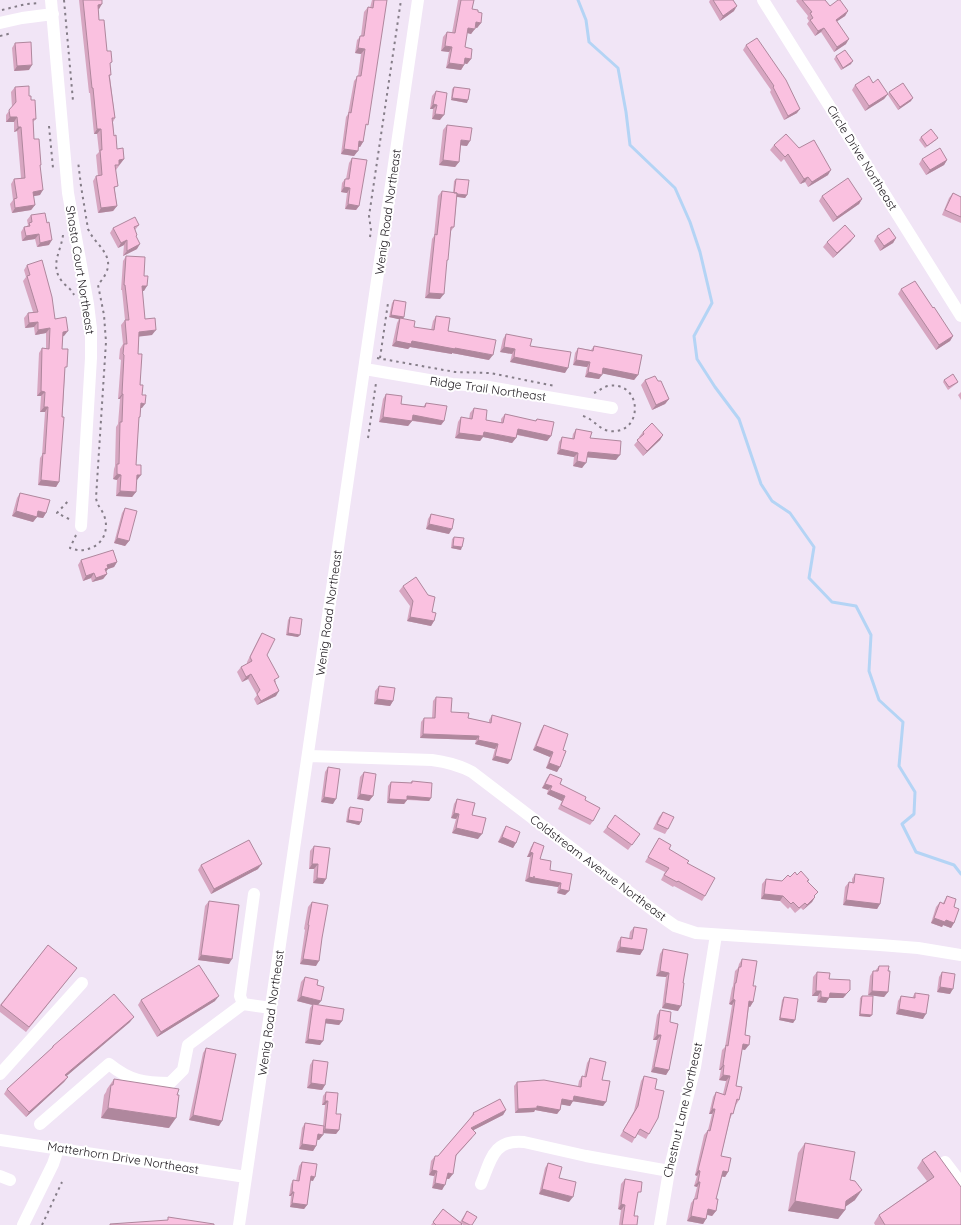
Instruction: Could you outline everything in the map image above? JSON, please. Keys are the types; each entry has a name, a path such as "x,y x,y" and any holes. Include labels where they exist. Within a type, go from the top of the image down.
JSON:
{"street":[{"name":"Shasta Court Northeast","path":"51,0 68,192 91,329 82,526"},
{"name":"Wenig Road Northeast","path":"239,1225 418,0"},
{"name":"Circle Drive Northeast","path":"763,0 961,316"},
{"path":"0,23 53,14"},
{"name":"Ridge Trail Northeast","path":"365,369 452,384 483,386 612,408"},
{"name":"Coldstream Avenue Northeast","path":"309,756 432,760 448,762 462,767 472,772 675,926 696,933 918,948 961,955"},
{"path":"243,1004 240,996 254,894"},
{"name":"Chestnut Lane Northeast","path":"660,1225 669,1171 695,1067 716,935"},
{"path":"0,1074 82,983"},
{"path":"40,1124 109,1064 120,1074 134,1080 170,1083 183,1070 188,1045 243,1004 271,1008"},
{"name":"Matterhorn Drive Northeast","path":"0,1140 246,1177"},
{"path":"481,1184 494,1154 500,1146 515,1141 669,1171"},
{"path":"23,1225 58,1148"},
{"path":"945,1162 961,1184"}],"path":[{"path":"370,236 369,216 401,0"},
{"path":"0,36 15,32"},
{"path":"49,124 53,170"},
{"path":"62,230 61,247 56,258 56,269 60,279 76,297"},
{"path":"380,363 388,304"},
{"path":"368,438 376,383"},
{"path":"58,513 71,496"},
{"path":"42,1225 62,1182"}],"building":[{"path":"83,0 102,0 102,4 98,5 99,20 104,20 107,51 111,51 111,75 109,75 115,118 112,118 114,136 116,135 117,149 123,148 124,159 119,160 119,165 115,165 118,186 114,187 117,206 101,208 96,176 102,175 101,129 97,129"},
{"path":"374,0 387,0 368,125 366,124 363,142 359,141 358,151 344,149 349,112 351,113 357,76 361,76 365,49 358,48 360,36 364,36 368,7 373,8"},
{"path":"461,0 474,0 472,9 482,13 481,23 476,22 475,29 468,28 465,47 472,49 471,59 465,58 464,65 449,63 452,47 445,46 447,32 455,33"},
{"path":"713,0 733,0 737,6 723,16"},
{"path":"802,0 825,0 830,6 840,0 848,11 836,20 849,39 837,47 824,28 818,31 810,20 813,18 810,13 812,12"},
{"path":"757,38 786,80 800,109 788,116 774,86 746,45"},
{"path":"31,42 32,65 17,66 15,43"},
{"path":"845,50 853,61 843,68 836,56"},
{"path":"869,76 873,83 878,79 888,94 869,106 855,85"},
{"path":"903,83 913,98 900,107 889,92"},
{"path":"29,86 29,96 31,96 31,100 35,100 36,119 33,119 34,139 39,139 43,190 33,192 35,205 15,208 14,199 17,198 14,179 25,178 21,127 18,127 17,117 10,117 9,110 16,102 15,87"},
{"path":"454,87 470,89 468,100 452,98"},
{"path":"436,91 447,93 444,115 435,114 437,105 433,104"},
{"path":"447,125 472,128 470,141 461,140 459,162 443,160"},
{"path":"931,129 938,138 927,146 921,137"},
{"path":"786,134 799,148 814,140 831,170 812,182 808,177 804,179 788,154 785,157 774,145"},
{"path":"940,148 947,160 930,170 922,159"},
{"path":"352,158 367,160 359,206 348,204 350,188 344,187 345,179 349,179"},
{"path":"848,178 862,199 837,217 822,196"},
{"path":"456,179 469,180 467,195 454,193"},
{"path":"442,191 457,193 454,227 451,227 444,294 429,293 435,234 437,235"},
{"path":"953,193 961,197 961,217 945,210"},
{"path":"45,213 47,223 49,222 52,240 40,243 39,234 26,236 24,227 30,226 29,223 32,222 31,215"},
{"path":"135,217 139,225 134,227 140,244 127,251 127,240 121,243 113,228"},
{"path":"845,225 855,236 837,253 827,242"},
{"path":"889,228 896,238 884,246 877,236"},
{"path":"126,256 145,257 144,276 148,276 147,286 142,286 145,319 155,318 156,330 139,332 138,354 142,354 140,385 143,385 142,395 146,395 145,404 141,403 139,417 136,465 141,465 141,475 137,475 136,492 120,491 121,475 117,474 120,422 122,422 123,354 124,344 127,344 125,320 129,320 124,285"},
{"path":"42,260 52,297 55,319 66,317 68,331 63,332 62,349 68,349 67,367 65,367 62,417 64,417 59,482 41,480 48,407 44,407 45,392 41,391 42,348 49,349 50,328 38,330 38,322 29,323 28,313 38,312 27,276 30,275 27,265"},
{"path":"915,281 953,336 939,345 901,289"},
{"path":"394,300 406,302 404,317 391,315"},
{"path":"436,316 450,318 448,331 496,340 493,355 412,341 411,344 396,341 400,318 415,321 414,327 434,330"},
{"path":"506,334 532,339 530,346 571,352 568,368 514,357 515,349 504,347"},
{"path":"594,346 642,355 638,375 603,368 602,375 588,372 590,362 576,360 578,348 593,351"},
{"path":"953,374 958,382 949,387 944,380"},
{"path":"655,376 658,381 661,381 669,399 656,405 645,380"},
{"path":"386,394 402,396 401,404 425,407 426,403 447,406 444,421 413,415 412,421 383,417"},
{"path":"474,408 487,410 486,420 503,423 505,414 536,421 537,419 554,422 551,436 518,429 516,438 484,432 483,436 459,433 461,417 472,419"},
{"path":"652,423 663,435 647,451 637,440"},
{"path":"576,429 592,432 590,438 621,441 620,455 588,452 586,463 577,461 578,453 560,449 562,437 574,439"},
{"path":"20,493 50,500 46,513 38,511 37,517 16,511"},
{"path":"125,508 137,511 129,541 117,538"},
{"path":"431,514 454,519 452,529 429,524"},
{"path":"454,537 464,538 462,547 453,546"},
{"path":"113,550 117,562 107,565 108,568 105,569 107,574 96,578 94,573 86,576 81,560"},
{"path":"416,577 428,595 435,597 432,612 436,613 434,621 410,617 413,601 403,586"},
{"path":"290,617 302,619 300,635 288,633"},
{"path":"262,633 275,639 267,655 279,677 274,680 279,691 261,701 257,694 260,690 251,674 246,677 241,667 252,661 250,657"},
{"path":"379,686 395,688 393,701 377,699"},
{"path":"436,697 452,698 451,712 469,713 468,718 491,723 492,715 521,723 511,760 495,756 498,744 478,740 479,736 423,734 424,718 435,718"},
{"path":"544,725 568,734 563,750 566,751 560,767 549,763 553,752 536,746"},
{"path":"328,767 340,769 336,799 324,797"},
{"path":"364,772 376,774 373,796 360,794"},
{"path":"550,774 562,779 560,784 586,797 585,800 600,808 593,821 561,805 565,796 550,790 552,786 545,784"},
{"path":"412,781 432,783 431,798 407,796 407,800 389,799 391,782 412,783"},
{"path":"457,799 475,803 472,815 486,818 482,834 456,828 459,814 454,813"},
{"path":"350,807 363,809 361,822 348,820"},
{"path":"663,812 674,817 668,829 657,824"},
{"path":"615,815 640,834 632,845 607,827"},
{"path":"506,826 520,832 516,843 502,837"},
{"path":"659,838 671,845 669,849 689,861 687,863 715,878 705,896 664,875 669,868 648,857"},
{"path":"249,840 262,864 214,889 201,865"},
{"path":"534,842 544,846 540,859 551,861 550,870 572,874 569,891 560,889 561,883 529,877 533,853 530,852"},
{"path":"314,846 330,848 326,879 317,878 318,864 312,864"},
{"path":"801,871 809,880 807,881 818,892 807,905 805,903 799,908 793,902 791,904 783,896 764,894 766,879 782,881 788,875 790,877 795,872 797,875"},
{"path":"855,874 884,878 880,904 846,900 849,882 854,883"},
{"path":"947,896 956,899 954,907 959,909 954,923 934,918 940,902 944,904"},
{"path":"209,901 239,905 232,959 201,955"},
{"path":"312,902 328,905 319,961 303,959"},
{"path":"634,927 647,929 643,950 620,947 621,937 632,939"},
{"path":"48,945 77,968 29,1027 1,1005"},
{"path":"663,949 688,954 681,1006 665,1003 669,973 660,971"},
{"path":"742,959 757,961 753,986 756,986 753,1002 749,1001 745,1035 750,1036 749,1045 743,1044 736,1086 742,1087 739,1100 737,1099 733,1114 731,1113 721,1156 731,1158 728,1172 723,1171 716,1199 718,1199 716,1211 708,1209 706,1219 691,1216 694,1199 697,1199 700,1182 698,1182 700,1171 698,1170 708,1130 710,1131 715,1109 712,1109 716,1092 725,1095 730,1076 723,1075 723,1065 735,1000 733,999 735,983"},
{"path":"199,965 219,996 161,1032 141,1000"},
{"path":"879,966 889,966 888,992 872,991 873,971 878,971"},
{"path":"817,972 830,973 829,979 850,980 850,990 846,994 830,993 829,998 821,997 821,991 816,991"},
{"path":"942,972 955,974 953,989 940,987"},
{"path":"305,977 318,980 317,985 324,987 321,1001 301,996"},
{"path":"915,993 929,995 926,1014 899,1009 901,996 915,998"},
{"path":"114,994 134,1017 65,1075 68,1077 29,1112 7,1089 53,1046"},
{"path":"862,996 873,996 872,1015 860,1014"},
{"path":"784,997 798,999 795,1020 780,1018"},
{"path":"313,1004 344,1009 342,1021 326,1019 323,1041 308,1039"},
{"path":"660,1010 671,1012 670,1022 678,1024 669,1070 654,1067 661,1035 657,1035"},
{"path":"206,1048 236,1054 222,1121 193,1115"},
{"path":"590,1058 606,1062 602,1080 610,1081 606,1102 574,1096 573,1101 562,1099 560,1110 537,1106 537,1108 518,1109 517,1082 544,1080 581,1087 582,1076 586,1077"},
{"path":"313,1060 328,1062 325,1085 311,1083"},
{"path":"644,1076 657,1079 655,1089 664,1091 658,1118 649,1134 640,1129 635,1138 623,1131 638,1106"},
{"path":"114,1079 179,1089 176,1118 108,1108 111,1085 113,1085"},
{"path":"326,1092 338,1093 336,1114 341,1114 339,1130 325,1129 328,1101 325,1101"},
{"path":"500,1099 506,1110 471,1128 476,1133 456,1155 453,1174 448,1173 445,1185 435,1183 437,1171 432,1170 435,1156 438,1156 473,1113"},
{"path":"305,1123 324,1126 323,1135 318,1134 316,1146 302,1144"},
{"path":"805,1143 855,1152 850,1180 855,1181 862,1190 846,1201 845,1210 795,1201"},
{"path":"935,1151 961,1187 961,1225 885,1225 879,1215 934,1177 922,1160"},
{"path":"302,1162 317,1164 315,1177 311,1176 307,1205 292,1203 294,1192 292,1192 293,1180 299,1181"},
{"path":"548,1163 562,1167 559,1178 576,1182 573,1197 542,1189"},
{"path":"625,1179 642,1182 641,1192 638,1192 634,1216 638,1216 637,1225 622,1225 625,1205 621,1204"},
{"path":"443,1209 462,1224 436,1225 433,1222"},
{"path":"467,1211 477,1217 472,1225 462,1221"},
{"path":"168,1217 214,1225 110,1225 168,1220"}],"waterway":[{"path":"578,0 586,20 589,42 618,68 630,145 675,188 690,222 700,252 712,303 694,336 697,359 739,419 761,484 772,501 790,513 814,547 809,578 832,602 856,606 871,635 869,671 879,700 903,722 899,766 915,792 914,814 902,824 916,852 954,865 961,874"}]}
